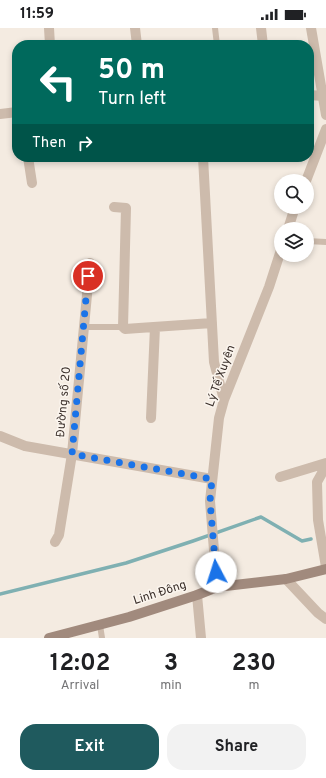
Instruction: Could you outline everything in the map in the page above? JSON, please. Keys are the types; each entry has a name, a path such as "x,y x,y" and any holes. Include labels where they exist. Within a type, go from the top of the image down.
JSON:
{"street":[{"path":"49,28 50,40"},
{"path":"135,28 136,40"},
{"path":"261,28 263,40"},
{"path":"311,28 313,40"},
{"path":"314,45 326,115"},
{"path":"314,95 323,96"},
{"path":"0,114 12,113"},
{"path":"314,160 326,129"},
{"path":"29,162 32,183"},
{"path":"203,162 214,362 224,400"},
{"path":"309,174 313,162"},
{"path":"114,207 126,208 123,327 125,329 212,323"},
{"name":"Lý Tế Xuyên","path":"217,587 210,501 219,418 224,400 266,294 277,262"},
{"name":"Đường số 20","path":"55,542 59,535 72,454 90,263"},
{"path":"151,418 155,327"},
{"path":"0,436 25,446 212,479"},
{"path":"280,477 326,463"},
{"path":"326,466 317,482 318,520 326,568"},
{"name":"Linh Đông","path":"49,638 129,617 217,587 286,579 326,568"},
{"path":"286,579 318,613 326,619"},
{"path":"197,595 201,638"}],"lane":[{"path":"214,28 216,40"},
{"path":"314,241 326,242"},
{"path":"84,327 123,327"},
{"path":"100,625 102,638"}],"waterway":[{"path":"0,594 126,563 261,517 302,541 311,539"}],"route":[{"path":"88,276 72,454 212,479 210,501 216,572"}]}
